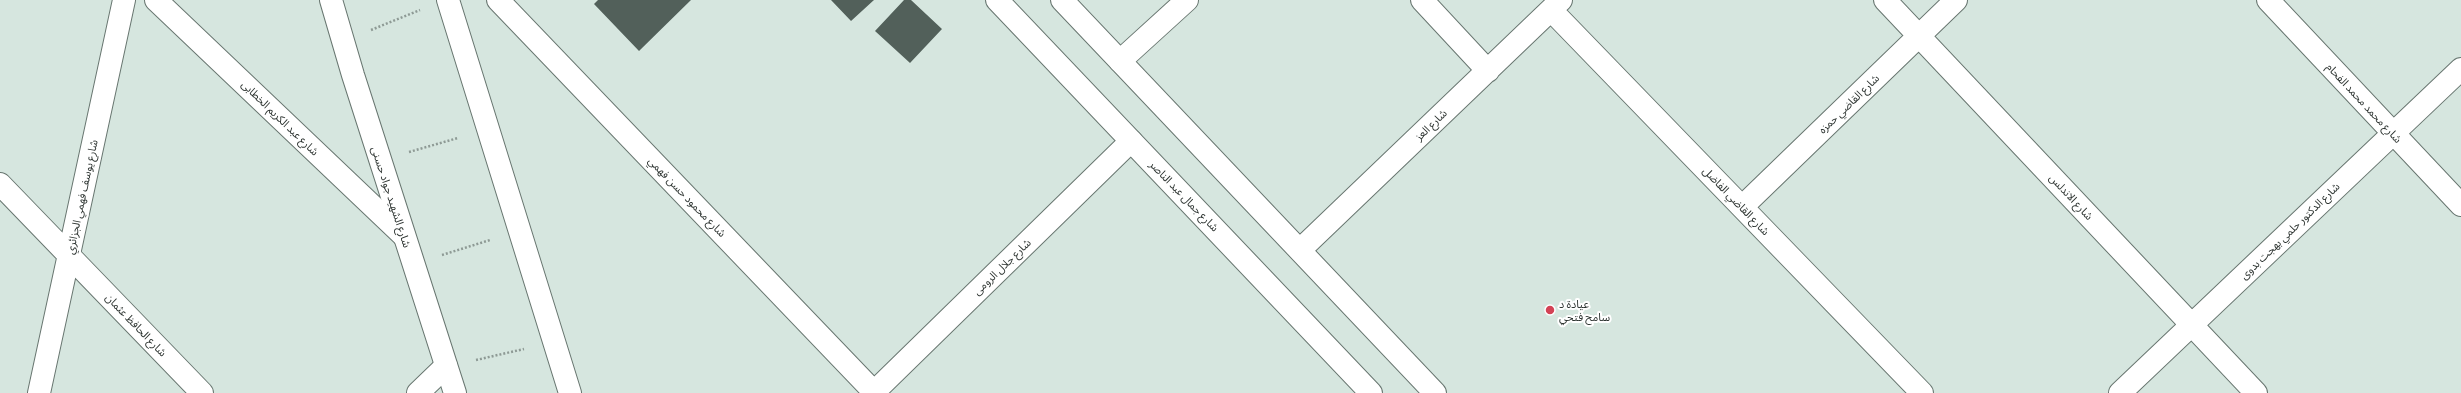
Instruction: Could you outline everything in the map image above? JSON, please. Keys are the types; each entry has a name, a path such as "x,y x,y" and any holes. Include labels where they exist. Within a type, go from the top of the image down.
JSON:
{"street":[{"name":"شارع يوسف فهمي الجزائري","path":"39,393 70,256 124,0"},
{"name":"شارع عبد الكريم الخطابى","path":"156,0 404,236"},
{"name":"شارع الشهيد جواد حسنى","path":"331,0 380,160 455,393"},
{"path":"448,0 570,393"},
{"name":"شارع محمود حسن فهمي","path":"498,0 874,393"},
{"name":"شارع جمال عبد الناصر","path":"997,0 1371,393"},
{"path":"1062,0 1435,393"},
{"path":"1120,62 1187,0"},
{"path":"1422,0 1488,70"},
{"name":"شارع الاندلس","path":"1885,0 2256,393"},
{"name":"شارع القاضي حمزه","path":"1742,208 1956,0"},
{"name":"شارع محمد محمد الفحام","path":"2268,0 2392,134 2461,205"},
{"name":"شارع العز","path":"1300,250 1556,5"},
{"name":"شارع القاضي الفاضل","path":"1556,5 1742,208 1922,393"},
{"name":"شارع الدكتور حلمي بهجت بدوى","path":"2120,393 2461,69"},
{"name":"شارع جلال الرومى","path":"874,393 1131,141"},
{"name":"شارع الحافظ عثمان","path":"0,184 202,393"},
{"path":"418,393 446,366"}],"path":[{"path":"343,42 422,9"},
{"path":"380,160 488,129"},
{"path":"413,264 519,231"},
{"path":"446,366 554,342"}],"building":[{"path":"598,0 691,0 639,51 594,4"},
{"path":"831,0 874,0 851,21"},
{"path":"904,0 911,0 942,29 910,63 875,31"}],"place":[{"name":"عيادة د سامح فتحي","path":"1550,310"}]}
